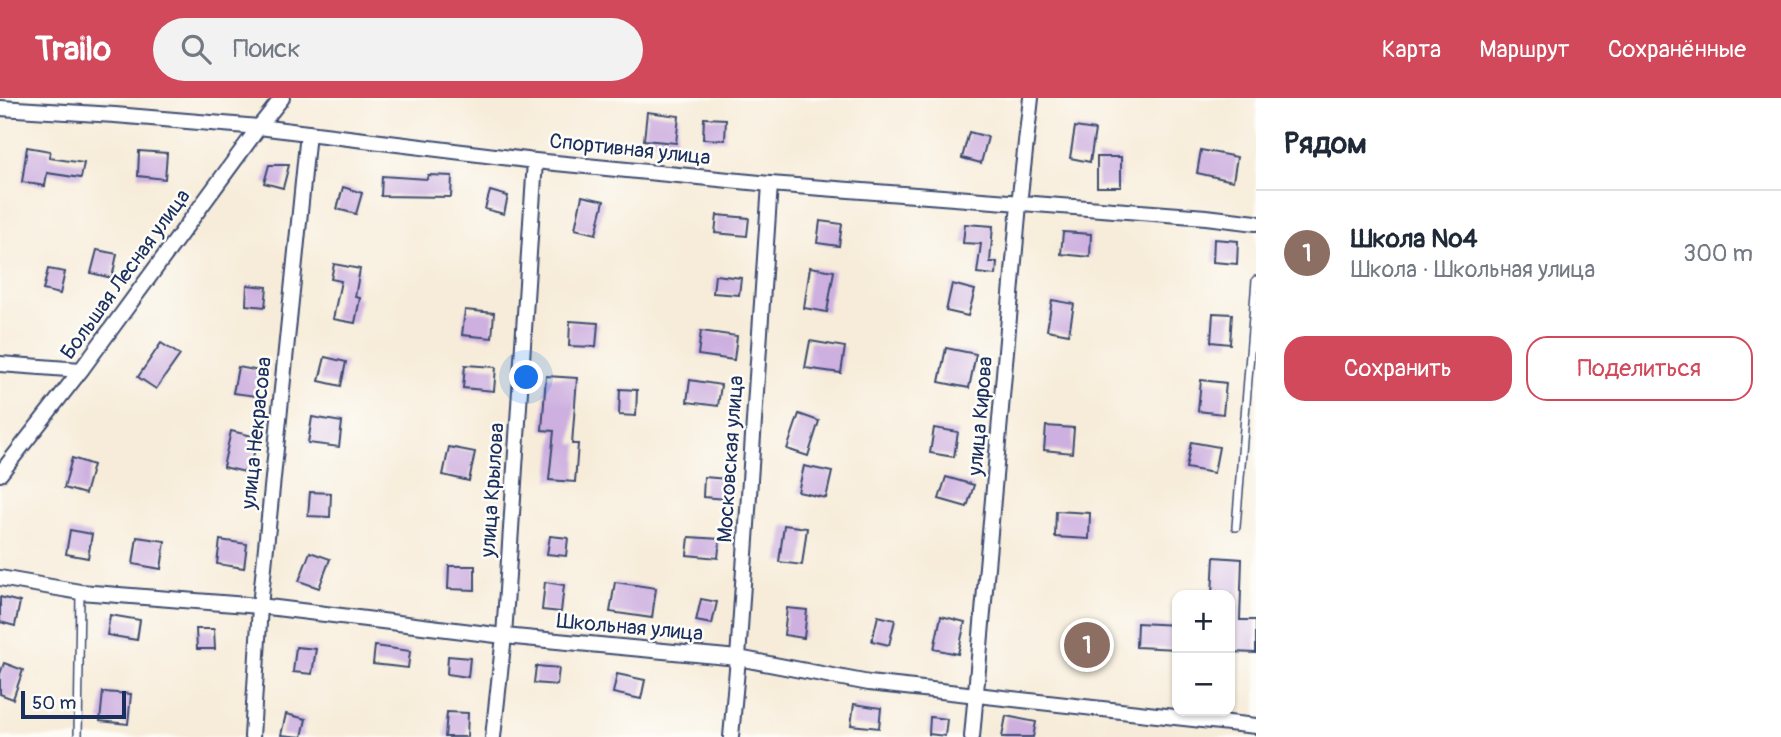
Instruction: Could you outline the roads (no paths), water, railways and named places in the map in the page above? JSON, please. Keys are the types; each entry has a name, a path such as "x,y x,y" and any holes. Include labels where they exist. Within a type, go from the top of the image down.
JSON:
{"street":[{"name":"Большая Лесная улица","path":"0,474 81,370 282,98"},
{"name":"улица Кирова","path":"972,737 1019,204 1031,98"},
{"name":"Спортивная улица","path":"0,108 259,127 535,161 770,184 1256,223"},
{"name":"улица Некрасова","path":"252,737 260,606 307,134"},
{"name":"улица Крылова","path":"493,737 504,636 535,161"},
{"name":"Московская улица","path":"731,737 770,184"},
{"path":"0,364 81,370"},
{"name":"Школьная улица","path":"0,578 79,592 260,606 504,636 738,658 869,683 1256,726"},
{"path":"1211,737 1212,721"}],"lane":[{"path":"1236,527 1256,280"},
{"path":"78,737 79,592"}],"place":[{"name":"Школа №4","path":"1087,645"}]}
